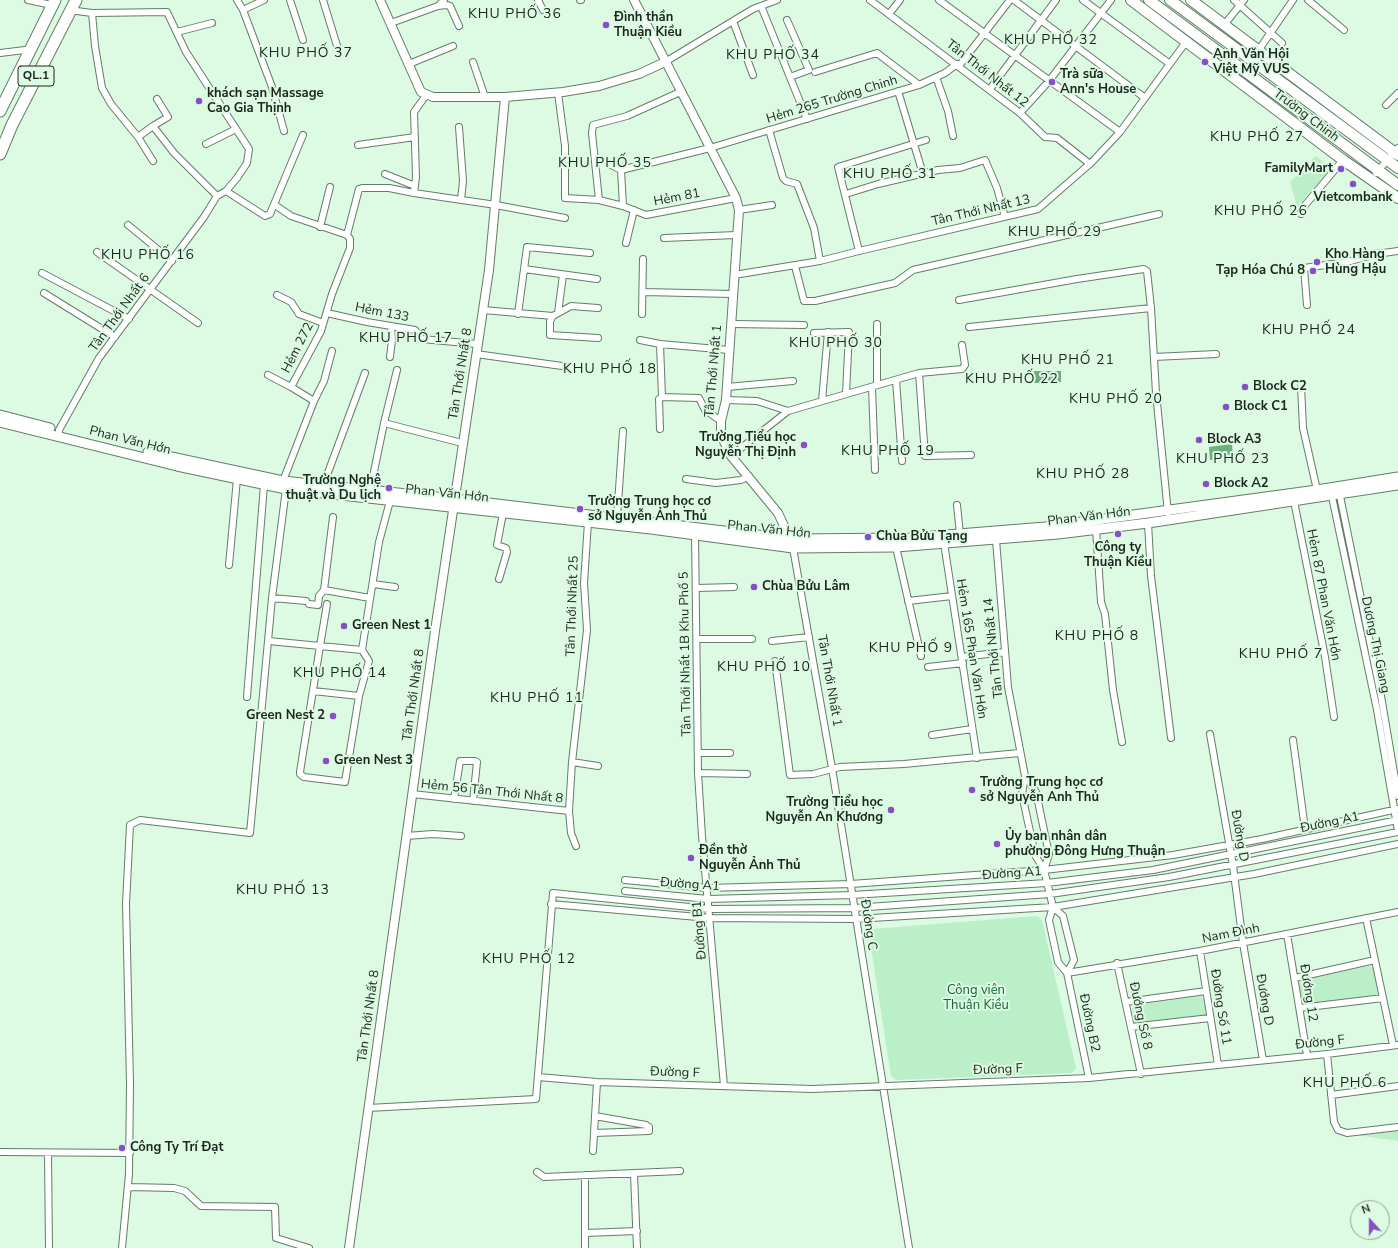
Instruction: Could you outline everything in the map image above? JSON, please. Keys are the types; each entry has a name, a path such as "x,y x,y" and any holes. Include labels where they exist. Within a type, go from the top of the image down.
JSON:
{"highway":[{"name":"QL.1","path":"0,102 25,50 51,2"},
{"name":"QL.1","path":"0,111 51,2"},
{"name":"QL.1","path":"0,136 71,5"},
{"name":"QL.1","path":"1,149 71,5"}],"main road":[{"name":"Trường Chinh","path":"1131,0 1343,160 1398,198"},
{"name":"Trường Chinh","path":"1149,0 1398,184"},
{"name":"Trường Chinh","path":"1170,0 1398,168"},
{"name":"Trường Chinh","path":"1191,0 1258,51 1397,152"},
{"name":"Phan Văn Hớn","path":"0,414 59,433 264,485 322,486 454,503 617,518 792,544 895,539 1169,516 1294,501 1398,478"},
{"name":"Phan Văn Hớn","path":"0,422 91,440 284,485 390,501 454,503 503,513 792,544 896,546 996,540 1148,523 1169,516 1316,490 1335,491 1398,485"}],"street":[{"path":"28,0 51,2"},
{"path":"237,0 272,87 284,131"},
{"path":"242,10 264,0"},
{"path":"290,0 303,40"},
{"path":"323,0 338,49"},
{"path":"380,0 421,92 432,96 485,97 558,93 599,86 639,74 664,62 760,6 776,0"},
{"path":"438,6 444,0"},
{"path":"538,0 543,10"},
{"name":"Tân Thới Nhất 1","path":"634,0 664,62 736,198 739,210 732,294 727,388 721,421 721,435 731,456 778,513 792,544 832,768"},
{"name":"Tân Thới Nhất 12","path":"870,0 1020,113 1045,137 1057,138 1090,164"},
{"path":"889,14 900,0"},
{"path":"939,0 1120,132"},
{"name":"Hẻm 265 Trường Chinh","path":"621,170 710,148 918,85 958,65 1010,0"},
{"path":"1014,0 1145,98"},
{"path":"990,90 1056,0"},
{"path":"1083,0 1170,64"},
{"path":"1020,113 1049,81 1111,0"},
{"path":"1234,0 1242,2 1270,33 1282,43"},
{"path":"1258,51 1293,0"},
{"path":"1308,0 1344,30"},
{"path":"1224,25 1242,2"},
{"path":"390,23 446,4 450,6 459,26"},
{"name":"Tân Thới Nhất 6","path":"59,433 99,358 172,261 217,196 226,191 244,168 249,149 186,52 167,12 92,13 71,5"},
{"path":"760,6 807,119"},
{"path":"92,13 95,46 102,88 111,104 138,137 153,161"},
{"path":"787,20 808,70 790,77"},
{"path":"733,21 753,75"},
{"path":"177,32 212,23"},
{"name":"Tân Thới Nhất 13","path":"734,275 820,261 859,250 1038,209 1090,164 1120,132 1186,42"},
{"path":"409,64 453,46"},
{"path":"0,53 25,50"},
{"path":"815,72 876,53 918,85"},
{"path":"473,62 485,97"},
{"path":"936,77 948,111 953,136"},
{"path":"898,91 923,174"},
{"path":"598,200 592,133 593,125 626,116 680,92"},
{"name":"Hẻm 81","path":"558,93 565,146 564,198 598,200 623,206 646,216 736,198"},
{"path":"1386,105 1398,93"},
{"path":"427,94 414,112 414,193 496,205 565,218"},
{"name":"Tân Thới Nhất 8","path":"349,1248 462,443 483,310 496,205 505,97"},
{"path":"138,137 168,117 157,99"},
{"path":"153,126 174,153 217,196"},
{"path":"459,127 463,180 461,200"},
{"path":"206,144 236,129"},
{"path":"769,130 783,178 786,181 797,184 814,228 820,261"},
{"path":"226,191 265,216 270,214 303,135"},
{"path":"358,145 415,136"},
{"path":"859,250 838,167 926,140"},
{"name":"Trường Chinh","path":"1371,178 1387,160 1397,152"},
{"path":"846,194 878,184 960,168 986,160 997,188 1005,217"},
{"path":"1301,214 1301,210 1343,160"},
{"path":"609,164 621,170 623,206"},
{"path":"385,174 415,186"},
{"path":"320,226 330,187"},
{"name":"Hẻm 272","path":"314,401 291,387 321,331 326,313 350,248 350,239 347,235 359,190 362,188 388,188 414,193"},
{"path":"275,205 291,216 347,235"},
{"path":"739,210 772,205"},
{"path":"626,243 634,210"},
{"path":"795,266 804,301 815,300 895,284 913,270 1159,214"},
{"path":"128,225 172,261"},
{"path":"664,238 736,235"},
{"path":"518,314 527,247 590,253"},
{"path":"97,252 198,323"},
{"path":"1307,305 1304,268 1347,262 1376,254 1398,252"},
{"path":"642,314 644,259"},
{"path":"524,269 597,279"},
{"path":"959,300 1144,269 1147,271 1152,308 1154,357 1169,516"},
{"path":"42,273 129,319"},
{"path":"556,315 563,275"},
{"path":"644,292 732,294"},
{"path":"44,293 115,337"},
{"path":"278,295 291,302 300,314 323,323"},
{"path":"598,308 571,306 556,315 550,321 550,334 598,338"},
{"path":"969,327 1152,308"},
{"path":"483,310 518,314 556,315"},
{"name":"Hẻm 133","path":"326,313 415,330 422,340 477,344"},
{"path":"731,324 804,324"},
{"path":"876,470 874,386 877,324"},
{"path":"390,357 392,340 391,326"},
{"path":"822,401 828,332"},
{"path":"814,333 849,332 846,394"},
{"path":"640,340 660,344 729,350"},
{"path":"660,344 662,396 659,399 660,429"},
{"path":"731,456 788,411 919,373 962,368 965,365 962,345"},
{"path":"122,1248 129,1187 130,1153 130,1076 126,904 130,825 140,820 250,833 284,485 314,401 324,381 332,351"},
{"path":"476,354 562,366"},
{"path":"1154,357 1216,354"},
{"path":"370,491 397,370"},
{"path":"322,486 365,373"},
{"path":"919,373 925,456 971,455"},
{"path":"268,375 291,387"},
{"path":"896,380 902,461"},
{"path":"727,388 793,381"},
{"path":"1301,386 1303,428 1316,490"},
{"path":"662,396 699,398 705,410 721,421"},
{"path":"726,400 757,401 788,411"},
{"path":"384,423 462,443"},
{"path":"617,518 623,431"},
{"path":"686,479 716,483 741,480 749,476"},
{"path":"229,565 237,479"},
{"path":"247,697 264,485"},
{"name":"Dương Thị Giang","path":"1335,491 1363,607 1396,810 1398,832"},
{"name":"Dương Thị Giang","path":"1335,491 1356,608 1398,796"},
{"path":"327,604 300,774 304,777 341,782 347,780 359,696 369,662 362,650 379,542 390,501"},
{"name":"Hẻm 87 Phan Văn Hớn","path":"1294,501 1325,657 1334,717"},
{"path":"957,505 960,534"},
{"path":"499,579 507,552 506,548 499,546 497,543 503,513"},
{"path":"272,598 308,602 318,605 319,596 324,590 332,517"},
{"name":"Tân Thới Nhất 25","path":"576,846 570,833 569,811 572,762 587,630 584,583 588,522"},
{"path":"1148,523 1152,576 1171,738"},
{"path":"1096,529 1101,602 1105,614 1112,683 1122,742"},
{"name":"Tân Thới Nhất 1B Khu Phố 5","path":"695,534 698,638 698,773"},
{"name":"Tân Thới Nhất 14","path":"996,540 1008,687 1019,753"},
{"name":"Hẻm 165 Phan Văn Hớn","path":"944,543 977,758"},
{"path":"896,546 921,656"},
{"path":"373,584 396,587"},
{"path":"696,588 734,587"},
{"path":"324,590 370,598"},
{"path":"908,601 952,596"},
{"path":"1356,608 1363,607"},
{"path":"772,641 809,637"},
{"path":"698,638 752,638"},
{"path":"268,641 362,650"},
{"path":"928,667 1005,652"},
{"path":"775,661 790,775 813,774 832,768 977,758 1019,753"},
{"path":"313,691 359,696"},
{"path":"932,735 972,729"},
{"name":"Đường D","path":"1210,734 1232,855 1243,943"},
{"path":"1293,740 1305,829"},
{"path":"698,753 730,753"},
{"name":"Đường B2","path":"1019,753 1024,776 1022,794 1035,855 1044,870 1053,907 1049,920 1058,962 1067,973 1090,1078"},
{"path":"454,799 460,760 475,761 477,762 472,801"},
{"path":"572,762 598,766"},
{"name":"Đường C","path":"832,768 851,884 855,919 909,1248"},
{"path":"698,773 747,774"},
{"name":"Đường B1","path":"698,773 724,1086"},
{"name":"Đường B2","path":"1024,776 1036,792 1049,854 1044,870"},
{"name":"Hẻm 56 Tân Thới Nhất 8","path":"412,794 569,811"},
{"name":"Đường A1","path":"625,880 707,888 851,884 1044,870 1173,855 1229,845 1396,810"},
{"name":"Đường A1","path":"625,891 708,899 852,895 1047,883 1153,870 1397,820"},
{"name":"Đường A1","path":"551,904 553,893 709,909 854,908 1050,894 1169,878 1398,832"},
{"path":"406,836 461,836"},
{"path":"368,1108 536,1099 551,904 709,918 855,919 1053,907 1235,877 1398,844"},
{"name":"Đường B2","path":"1053,907 1063,916 1074,960 1067,973"},
{"name":"Nam Đình","path":"1067,973 1117,963 1200,951 1398,912"},
{"path":"1366,918 1383,998 1395,1045"},
{"name":"Đướng 12","path":"1287,934 1307,1055"},
{"name":"Đướng D","path":"1243,943 1263,1060"},
{"name":"Đường Số 11","path":"1200,951 1218,1065"},
{"path":"1295,978 1375,960"},
{"name":"Đướng Số 8","path":"1117,963 1142,1074"},
{"path":"1126,1002 1206,992"},
{"path":"1300,1008 1383,998"},
{"path":"1131,1027 1210,1018"},
{"name":"Đường F","path":"538,1077 597,1082 812,1089 1090,1078 1142,1074 1327,1054 1395,1045"},
{"path":"1327,1054 1334,1122 1338,1130 1347,1133 1398,1127"},
{"path":"593,1151 597,1082"},
{"path":"1331,1095 1398,1086"},
{"path":"594,1133 649,1131 649,1127 646,1126 595,1116"},
{"path":"0,1152 130,1153"},
{"path":"48,1153 49,1248"},
{"path":"537,1172 544,1177 634,1174 680,1170"},
{"path":"634,1174 638,1248"},
{"path":"585,1175 585,1248"},
{"path":"129,1187 174,1188 185,1191 201,1206 275,1207 276,1238 309,1248"},
{"path":"585,1233 637,1231"}],"green space":[{"path":"1316,156 1331,168 1297,207 1290,182"},
{"name":"Công viên Thuận Kiều","path":"1037,916 1042,920 1076,1068 1072,1073 896,1080 891,1076 869,934 872,929"},
{"path":"1370,966 1374,969 1379,993 1378,996 1306,1005 1302,1003 1299,984 1302,980"},
{"path":"1200,996 1205,1000 1206,1016 1138,1024 1134,1021 1132,1008 1137,1005"},
{"path":"1398,1128 1398,1141 1349,1134"}],"shaded area":[{"path":"1034,371 1061,371 1061,382 1034,383"},
{"path":"1232,444 1233,457 1210,460 1209,447"}],"place":[{"name":"Đình thần Thuận Kiều","path":"606,25"},
{"name":"Anh Văn Hội Việt Mỹ VUS","path":"1205,62"},
{"name":"Trà sữa Ann's House","path":"1052,82"},
{"name":"khách sạn Massage Cao Gia Thịnh","path":"199,101"},
{"name":"FamilyMart","path":"1341,169"},
{"name":"Vietcombank","path":"1353,184"},
{"name":"Kho Hàng Hùng Hậu","path":"1317,262"},
{"name":"Tạp Hóa Chú 8","path":"1313,271"},
{"name":"Block C2","path":"1245,387"},
{"name":"Block C1","path":"1226,407"},
{"name":"Block A3","path":"1199,440"},
{"name":"Trường Tiểu học Nguyễn Thị Định","path":"804,445"},
{"name":"Block A2","path":"1206,484"},
{"name":"Trường Nghệ thuật và Du lịch","path":"389,488"},
{"name":"Trường Trung học cơ sở Nguyễn Ảnh Thủ","path":"580,509"},
{"name":"Công ty Thuận Kiều","path":"1118,534"},
{"name":"Chùa Bửu Tạng","path":"868,537"},
{"name":"Chùa Bửu Lâm","path":"754,587"},
{"name":"Green Nest 1","path":"344,626"},
{"name":"Green Nest 2","path":"333,716"},
{"name":"Green Nest 3","path":"326,761"},
{"name":"Trường Trung học cơ sở Nguyễn Anh Thủ","path":"972,790"},
{"name":"Trường Tiểu học Nguyễn An Khương","path":"891,810"},
{"name":"Ủy ban nhân dân phường Đông Hưng Thuận","path":"997,844"},
{"name":"Đền thờ Nguyễn Ảnh Thủ","path":"691,858"},
{"name":"Công Ty Trí Đạt","path":"122,1148"}],"district":[{"name":"KHU PHỐ 36","path":"515,15"},
{"name":"KHU PHỐ 32","path":"1051,41"},
{"name":"KHU PHỐ 37","path":"306,54"},
{"name":"KHU PHỐ 34","path":"773,56"},
{"name":"KHU PHỐ 27","path":"1257,138"},
{"name":"KHU PHỐ 35","path":"605,164"},
{"name":"KHU PHỐ 31","path":"890,175"},
{"name":"KHU PHỐ 26","path":"1261,212"},
{"name":"KHU PHỐ 29","path":"1055,233"},
{"name":"KHU PHỐ 16","path":"148,256"},
{"name":"KHU PHỐ 24","path":"1309,331"},
{"name":"KHU PHỐ 17","path":"406,339"},
{"name":"KHU PHỐ 30","path":"836,344"},
{"name":"KHU PHỐ 21","path":"1068,361"},
{"name":"KHU PHỐ 18","path":"610,370"},
{"name":"KHU PHỐ 22","path":"1012,380"},
{"name":"KHU PHỐ 20","path":"1116,400"},
{"name":"KHU PHỐ 19","path":"888,452"},
{"name":"KHU PHỐ 23","path":"1223,460"},
{"name":"KHU PHỐ 28","path":"1083,475"},
{"name":"KHU PHỐ 8","path":"1097,637"},
{"name":"KHU PHỐ 9","path":"911,649"},
{"name":"KHU PHỐ 7","path":"1281,655"},
{"name":"KHU PHỐ 10","path":"764,668"},
{"name":"KHU PHỐ 14","path":"340,674"},
{"name":"KHU PHỐ 11","path":"537,699"},
{"name":"KHU PHỐ 13","path":"283,891"},
{"name":"KHU PHỐ 12","path":"529,960"},
{"name":"KHU PHỐ 6","path":"1345,1084"}]}
